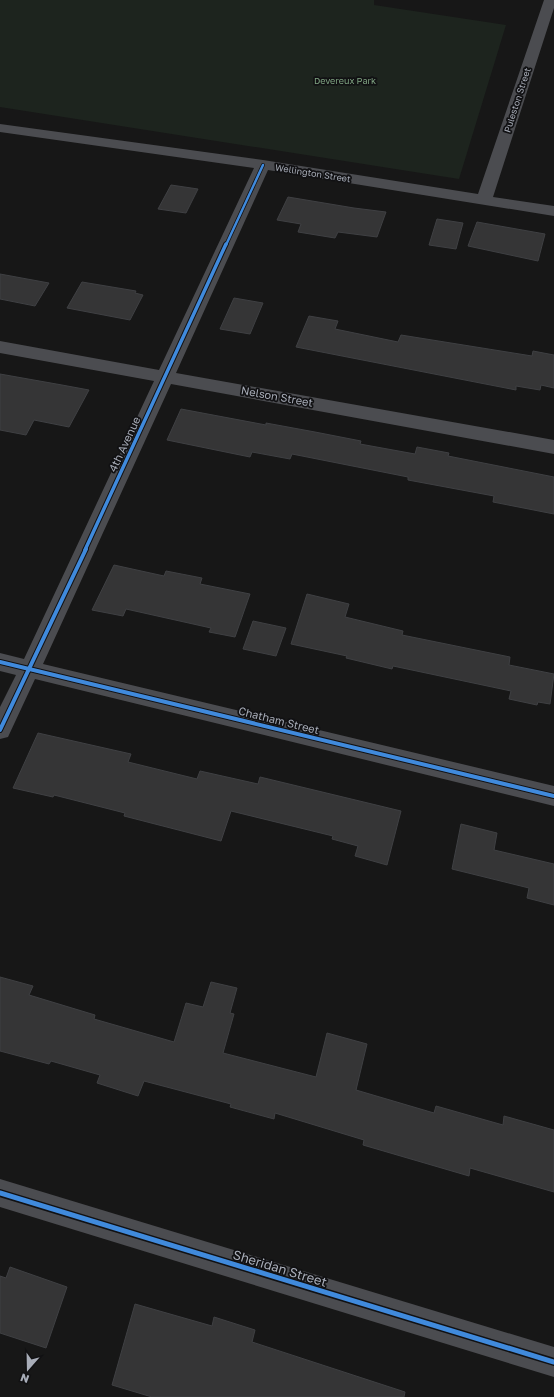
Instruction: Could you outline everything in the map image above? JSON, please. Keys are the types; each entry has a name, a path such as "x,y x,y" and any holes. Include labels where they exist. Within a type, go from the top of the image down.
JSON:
{"street":[{"name":"Puleston Street","path":"484,200 550,0"},
{"name":"Wellington Street","path":"0,128 263,165 554,211"},
{"name":"4th Avenue","path":"0,730 30,669 263,165"},
{"name":"Nelson Street","path":"0,347 554,447"},
{"name":"Chatham Street","path":"0,662 554,796"},
{"name":"Sheridan Street","path":"0,1193 554,1362"}],"green space":[{"name":"Devereux Park","path":"0,0 374,0 374,5 506,25 459,179 0,107"}],"building":[{"path":"171,185 198,189 186,213 158,209"},
{"path":"288,197 386,212 377,237 338,232 335,238 298,232 301,224 277,220"},
{"path":"437,219 463,223 456,249 429,245"},
{"path":"477,222 545,234 538,261 468,246"},
{"path":"0,274 49,283 35,306 0,299"},
{"path":"82,282 136,291 135,293 143,295 130,320 67,308"},
{"path":"234,298 263,303 250,334 220,329"},
{"path":"309,316 338,321 335,329 398,342 401,335 532,356 533,351 554,355 554,388 541,385 540,390 516,386 516,390 296,347"},
{"path":"0,374 89,390 69,427 34,420 26,435 0,430"},
{"path":"181,409 266,425 266,423 315,432 361,441 360,444 415,454 417,447 449,453 448,456 554,477 554,514 493,502 494,496 408,480 408,477 292,454 290,459 252,452 250,457 167,440"},
{"path":"114,565 164,576 166,571 202,578 200,584 250,594 235,637 209,632 211,628 126,609 123,616 92,610"},
{"path":"307,594 349,604 345,617 403,631 402,635 510,657 509,665 554,674 550,704 538,702 537,705 509,699 511,691 393,666 392,669 346,658 347,656 291,644"},
{"path":"253,621 286,628 276,656 243,649"},
{"path":"38,733 131,754 128,762 197,779 200,771 258,784 260,777 401,811 387,865 355,856 358,846 332,839 333,836 231,811 221,841 124,816 125,813 54,795 53,797 13,788"},
{"path":"461,824 497,833 494,850 554,864 554,905 527,898 529,888 452,869"},
{"path":"0,977 33,986 29,995 95,1015 94,1019 174,1042 186,1003 203,1007 211,982 237,988 230,1013 234,1014 223,1053 316,1077 327,1033 367,1044 356,1090 434,1113 436,1106 503,1125 504,1116 554,1130 554,1192 470,1168 469,1176 363,1145 364,1140 275,1113 274,1119 230,1107 231,1104 144,1081 138,1096 97,1083 100,1075 51,1061 49,1064 0,1051"},
{"path":"10,1267 67,1287 46,1348 0,1333 0,1276 6,1278"},
{"path":"135,1304 212,1326 214,1317 255,1330 252,1342 405,1392 404,1397 152,1397 112,1385"}],"cycle path":[{"path":"0,730 43,641 263,165"},
{"path":"0,662 554,796"},
{"path":"0,1193 554,1362"}]}
